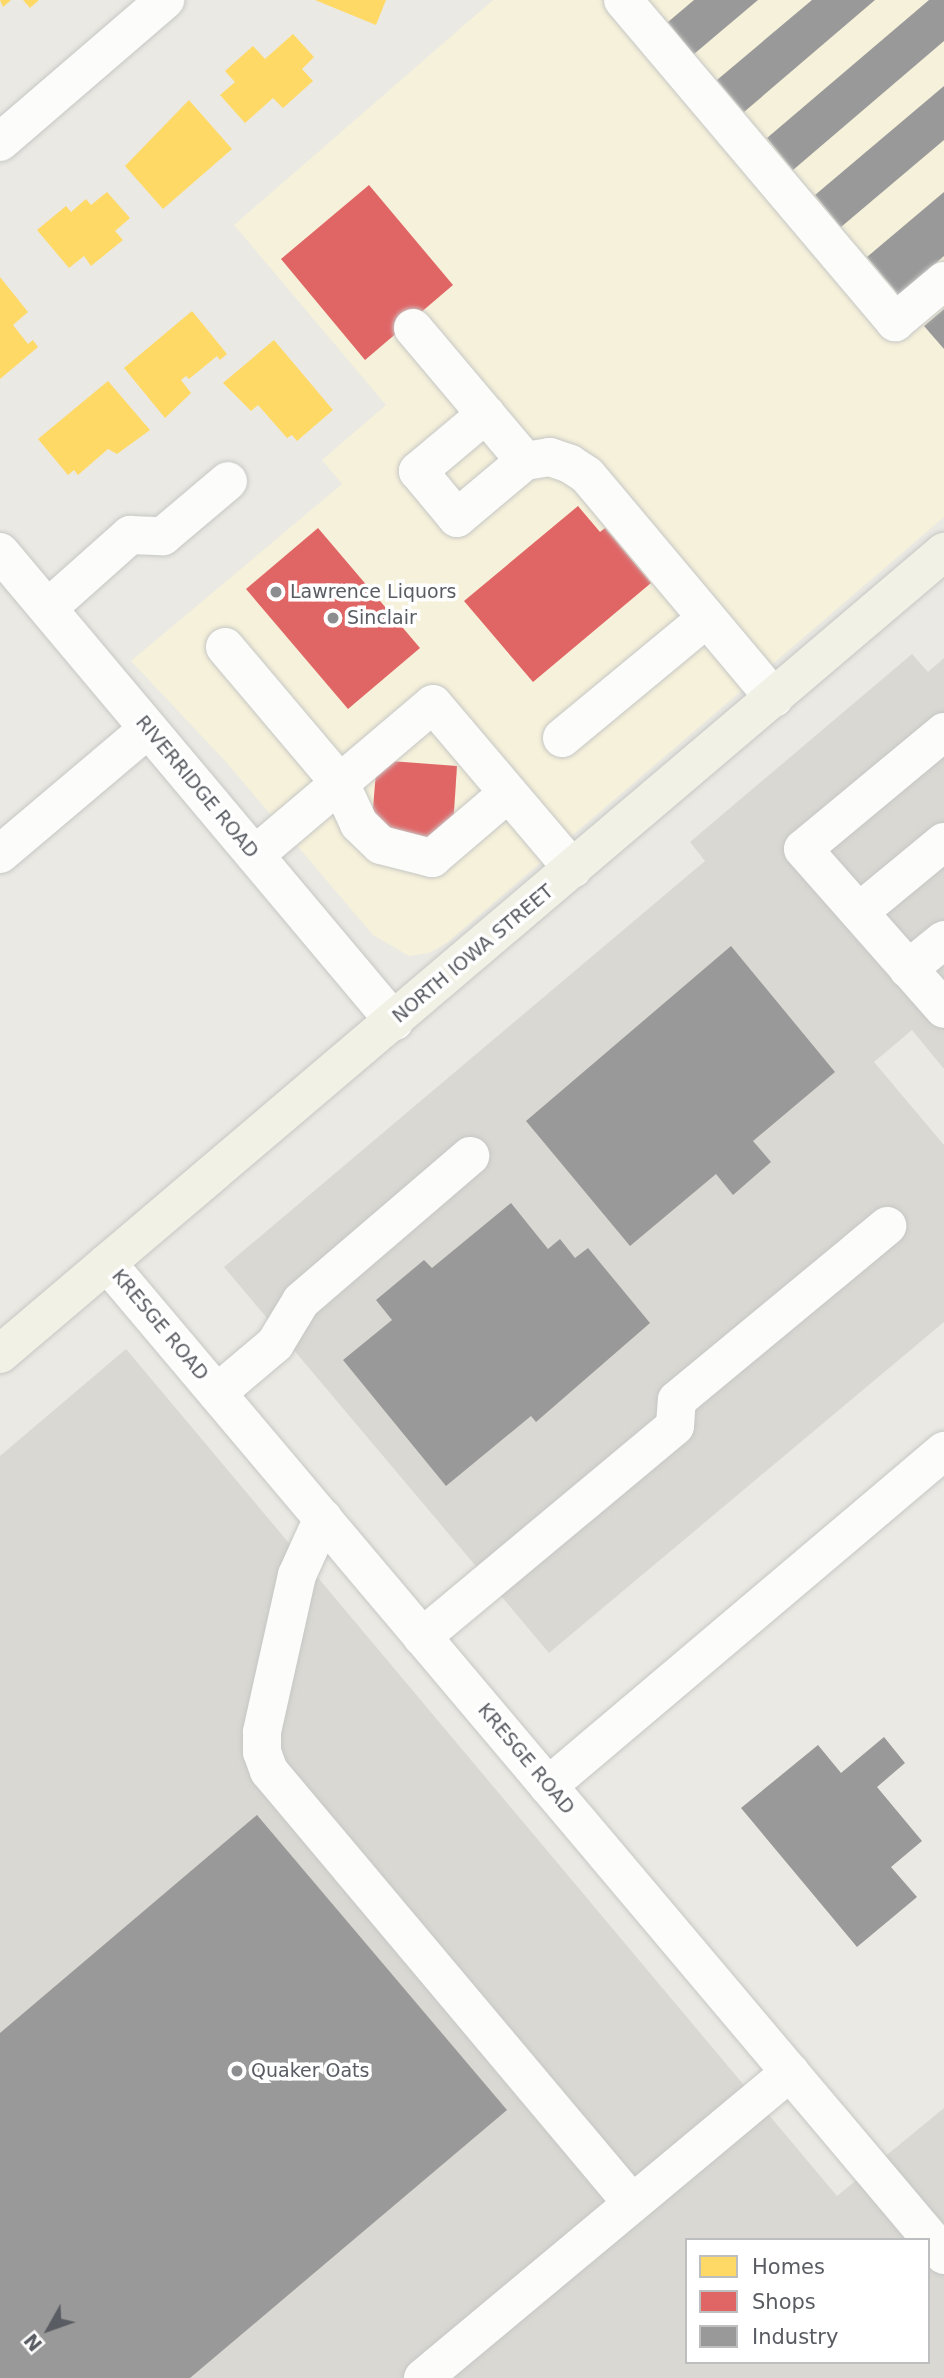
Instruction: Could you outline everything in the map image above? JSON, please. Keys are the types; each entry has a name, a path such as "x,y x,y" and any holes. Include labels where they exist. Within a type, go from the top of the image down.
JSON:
{"main road":[{"name":"NORTH IOWA STREET","path":"0,1354 774,698 941,560"}],"street":[{"path":"0,142 165,0"},
{"path":"623,0 895,322 944,281"},
{"path":"414,328 525,461"},
{"path":"486,414 418,471 457,519 525,461 550,457 587,475 774,698"},
{"path":"48,608 131,535 163,536 228,481"},
{"name":"RIVERRIDGE ROAD","path":"0,552 394,1021"},
{"path":"562,738 707,618"},
{"path":"225,647 340,783 359,824 381,845 432,859 508,793"},
{"path":"255,855 433,704 573,869"},
{"path":"0,854 148,729"},
{"path":"944,732 803,849 944,1010"},
{"path":"859,912 944,842"},
{"path":"908,969 944,940"},
{"path":"217,1393 275,1344 302,1301 470,1156"},
{"path":"422,1637 675,1426 677,1400 887,1226"},
{"name":"KRESGE ROAD","path":"107,1263 930,2238"},
{"path":"548,1786 944,1451"},
{"path":"323,1518 297,1575 262,1732 262,1752 270,1771 632,2203"},
{"path":"423,2378 790,2072"},
{"name":"KRESGE ROAD","path":"930,2238 944,2255"}],"shaded area":[{"path":"493,0 944,0 944,517 448,942 429,953 409,956 373,935 226,762 131,661 342,484 322,460 386,405 234,225"},
{"path":"912,654 928,672 944,658 944,1069 912,1030 874,1062 944,1145 944,1322 549,1653 224,1267 705,861 690,842"},
{"path":"126,1349 837,2196 944,2108 944,2378 0,2378 0,1456"}],"building: Homes":[{"path":"0,0 11,0 3,7"},
{"path":"23,0 39,0 30,8"},
{"path":"315,0 386,0 376,25"},
{"path":"293,34 314,57 302,69 313,81 283,108 273,98 245,123 220,95 235,82 225,71 253,46 265,59"},
{"path":"189,100 232,149 163,209 125,166"},
{"path":"107,192 130,218 115,231 123,240 91,266 84,256 69,268 37,230 66,206 71,212 86,199 91,205"},
{"path":"0,277 28,312 13,325 28,344 33,340 38,347 0,379"},
{"path":"192,311 227,354 220,360 217,356 189,379 186,376 181,380 191,393 165,418 124,368"},
{"path":"274,340 333,410 297,441 292,435 287,438 258,405 251,411 223,383"},
{"path":"108,381 150,430 117,454 108,449 78,475 74,470 68,475 38,439"}],"building: Shops":[{"path":"369,185 453,285 365,360 281,259"},
{"path":"578,506 600,532 605,528 651,583 533,682 464,601"},
{"name":"Sinclair","path":"318,528 420,648 348,709 246,589"},
{"path":"377,760 457,766 453,827 435,841 387,837 372,820"}],"building: Industry":[{"path":"694,0 758,0 694,54 668,22"},
{"path":"812,0 875,0 744,112 717,80"},
{"path":"929,0 944,0 944,41 793,170 767,138"},
{"path":"944,86 944,140 841,227 815,195"},
{"path":"944,192 944,256 899,295 867,257"},
{"path":"944,309 944,349 924,326"},
{"path":"731,946 835,1072 753,1141 771,1162 733,1195 716,1174 630,1246 526,1121"},
{"path":"511,1203 548,1249 560,1239 575,1258 588,1248 650,1323 536,1422 531,1416 446,1486 343,1360 392,1320 376,1300 424,1260 432,1268"},
{"path":"884,1737 905,1763 877,1787 922,1841 891,1867 917,1897 857,1947 741,1808 818,1745 841,1773"},
{"name":"Quaker Oats","path":"257,1815 507,2110 190,2378 0,2378 0,2033"}],"place":[{"name":"Lawrence Liquors","path":"276,592"},
{"name":"Sinclair","path":"333,618"},
{"name":"Quaker Oats","path":"237,2071"}]}
